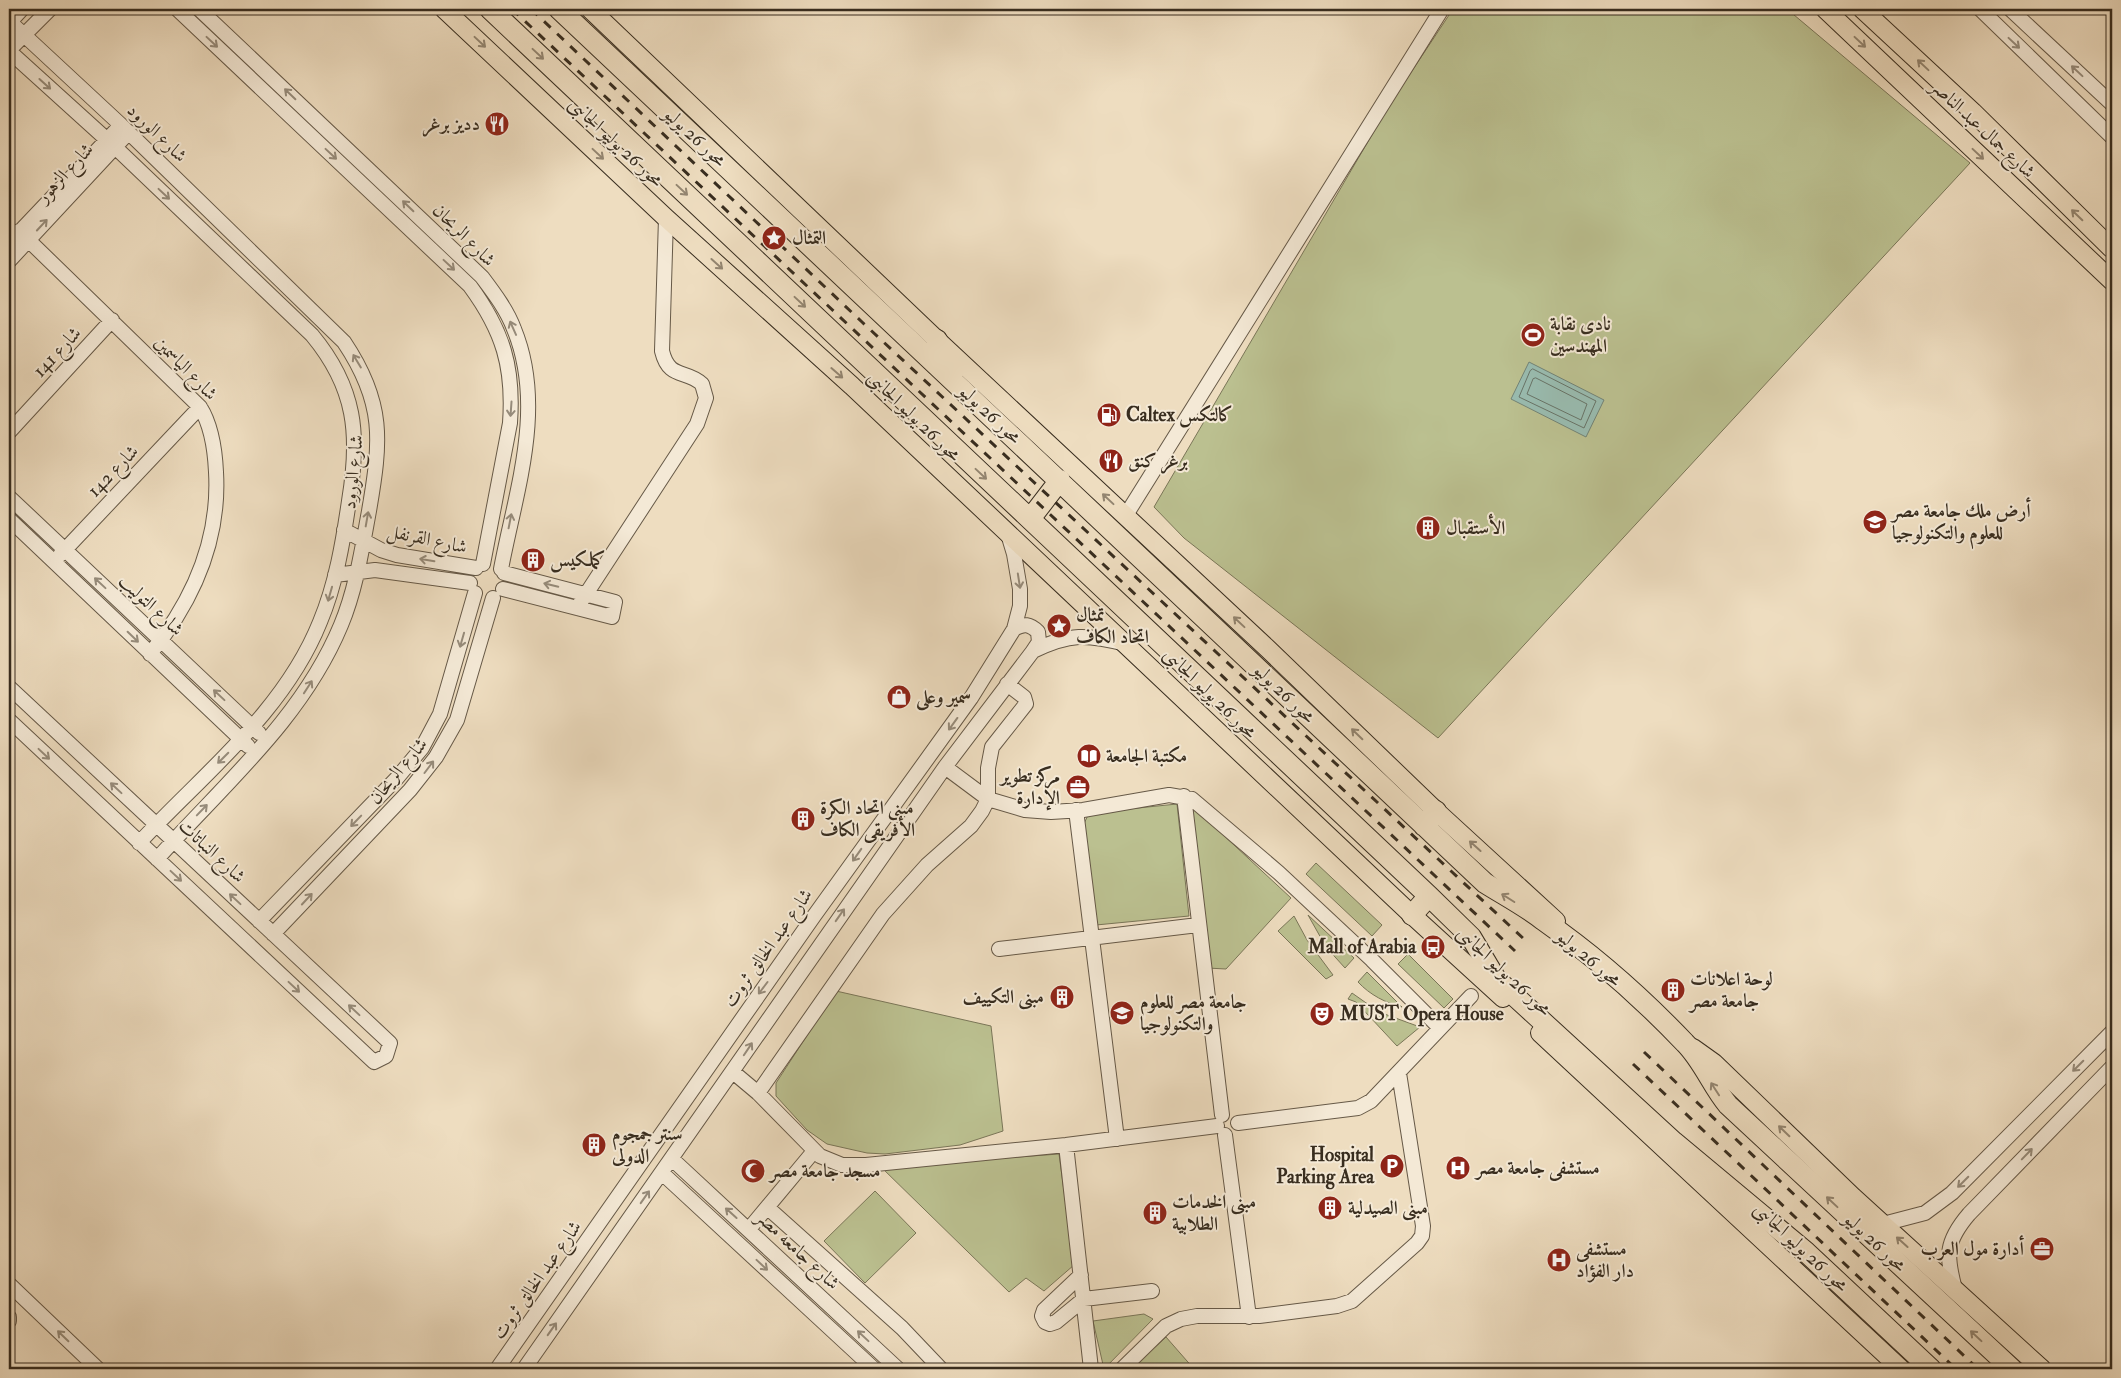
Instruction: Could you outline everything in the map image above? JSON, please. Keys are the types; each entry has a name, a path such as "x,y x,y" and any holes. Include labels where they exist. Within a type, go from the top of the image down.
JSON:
{"highway":[{"path":"490,9 1429,896 1471,937 1496,979 1607,1086 1806,1252 1931,1369"},
{"name":"محور 26 يوليو","path":"559,9 1060,480 1430,818 1485,883 1543,919 1599,964 1686,1043 1699,1060 1716,1090 1728,1105 2012,1369"},
{"path":"937,340 958,384"},
{"path":"1030,519 1060,480"},
{"path":"1412,915 1429,896"}],"main road":[{"name":"محور 26 يوليو الجانبى","path":"444,9 666,218 852,386 1412,915 1607,1086 1901,1369"},
{"path":"590,9 937,340 1126,515 1430,818"},
{"name":"شارع جمال عبد الناصر","path":"1825,9 2112,281"},
{"name":"شارع جمال عبد الناصر","path":"1862,9 1878,16 2112,249"},
{"path":"1686,1043 1714,1063 1883,1224 2042,1369"}],"street":[{"path":"9,22 22,9"},
{"path":"9,51 50,9"},
{"name":"شارع الريحان","path":"177,9 470,286 486,307 500,334 508,361 511,382 510,423 479,566"},
{"name":"شارع الريحان","path":"199,9 482,277 500,302 514,328 523,358 530,402 529,425 502,571"},
{"path":"1126,515 1442,9"},
{"path":"1980,9 2112,137"},
{"path":"2010,9 2112,104"},
{"name":"شارع الورود","path":"9,22 125,129 284,281 344,342 359,364 370,389 376,415 378,461 358,571 342,623 330,649 304,694 256,754 157,859"},
{"name":"شارع الورود","path":"9,51 111,144 300,323 328,353 349,397 354,420 355,462 344,530 335,575 323,614 310,646 287,683 253,727 139,843"},
{"name":"شارع الزهور","path":"9,261 24,236 125,129"},
{"path":"577,608 694,429 706,398 706,390 702,384 672,371 665,362 662,351 666,218"},
{"name":"شارع الزهور","path":"9,243 24,236"},
{"name":"شارع الياسمين","path":"24,236 200,407 207,418 216,462 217,500 209,546 195,585 161,640 150,654"},
{"path":"270,295 284,281"},
{"path":"300,323 313,310"},
{"name":"شارع 141","path":"9,432 112,320"},
{"path":"508,361 523,358"},
{"name":"شارع 142","path":"54,562 200,407"},
{"name":"شارع التوليب","path":"9,497 267,740"},
{"name":"شارع التوليب","path":"9,519 256,754"},
{"name":"شارع القرنفل","path":"344,530 363,541 397,555 479,566"},
{"name":"شارع عبد الخالق ثروت","path":"498,1369 819,908 971,698 1014,629 1020,606 1020,589 1008,533"},
{"path":"493,564 502,571 585,594 616,602 612,617 577,608 498,593 483,598 473,588 471,575 479,566 493,564"},
{"name":"شارع القرنفل","path":"335,575 358,571 393,572 473,588"},
{"path":"498,593 502,571"},
{"name":"شارع الريحان","path":"259,921 397,778 422,748 440,714 473,588"},
{"name":"شارع الريحان","path":"273,934 430,767 457,720 498,593"},
{"path":"524,1369 945,767 1039,642 1038,632 1032,625 1022,624 1014,629"},
{"path":"1033,651 1048,644 1076,636 1092,636 1128,645"},
{"path":"758,1093 883,914 927,865 971,826 988,799 988,768 992,747 1026,704 1024,697 1007,684"},
{"name":"شارع النباتات","path":"9,687 390,1043 386,1056 374,1062 157,859"},
{"path":"9,720 157,859"},
{"path":"945,767 988,799 1025,810 1051,812 1076,810 1169,795 1184,796 1198,803 1279,873 1372,960 1440,1028"},
{"path":"397,778 410,790"},
{"path":"1184,796 1221,1126 1249,1317"},
{"path":"1076,810 1117,1139"},
{"path":"999,949 1198,925"},
{"path":"733,1072 758,1093 814,1151 834,1163 866,1165 1066,1145 1221,1126 1234,1116 1238,1123 1358,1108 1371,1101 1472,996"},
{"path":"1883,1224 1926,1213 1952,1193 2112,1032"},
{"path":"1956,1289 1948,1261 1951,1240 1956,1231 1969,1214 2112,1067"},
{"path":"1122,1369 1166,1326 1181,1319 1197,1316 1249,1317 1338,1306 1352,1301 1418,1243 1422,1236 1423,1226 1399,1073"},
{"path":"1066,1145 1091,1369"},
{"path":"749,1229 814,1151"},
{"name":"شارع جامعه مصر","path":"672,1159 898,1369"},
{"name":"شارع جامعه مصر","path":"662,1173 874,1369"},
{"path":"768,1208 902,1328 941,1369"},
{"path":"1081,1275 1044,1310 1042,1316 1045,1322 1050,1324 1056,1322 1084,1299 1152,1291"},
{"path":"9,1284 98,1369"}],"green space":[{"name":"نادى نقابة المهندسين","path":"1453,9 1787,9 1970,163 1438,738 1184,538 1154,507 1390,104"},
{"path":"1177,804 1189,916 1096,925 1082,828 1089,813"},
{"path":"1192,806 1291,898 1226,969 1207,968 1188,807"},
{"path":"1316,863 1382,925 1372,936 1306,874"},
{"path":"1308,915 1354,958 1345,968 1326,947"},
{"path":"1294,916 1307,940 1333,975 1326,979 1278,931"},
{"path":"1408,954 1453,999 1444,1008 1398,964"},
{"path":"1367,972 1402,1007 1378,998 1358,982"},
{"path":"836,991 991,1026 1003,1131 960,1145 885,1154 867,1153 827,1144 807,1130 776,1096 776,1083"},
{"path":"1352,993 1379,1012 1420,1027 1397,1046 1356,1002 1348,999"},
{"path":"1059,1154 1074,1265 1044,1291 1026,1278 1009,1292 881,1167"},
{"path":"875,1191 916,1233 865,1283 824,1241"},
{"path":"1144,1314 1153,1319 1104,1369 1093,1321"},
{"path":"1166,1337 1194,1369 1131,1369"}],"water":[{"path":"1529,362 1604,400 1586,437 1511,399"}],"railway":[{"path":"512,9 1515,951"},
{"path":"531,9 862,322 1525,940"},
{"path":"1644,1052 1978,1369"},
{"path":"1633,1064 1956,1369"}],"place":[{"name":"دديز برغر","path":"497,124"},
{"name":"التمثال","path":"774,238"},
{"name":"نادى نقابة المهندسين","path":"1533,335"},
{"name":"Caltex كالتكس","path":"1109,415"},
{"name":"برغر كنق","path":"1111,461"},
{"name":"أرض ملك جامعة مصر للعلوم والتكنولوجيا","path":"1875,522"},
{"name":"الأستقبال","path":"1428,528"},
{"name":"كملكيس","path":"533,560"},
{"name":"تمثال اتحاد الكاف","path":"1059,626"},
{"name":"سمير وعلى","path":"899,697"},
{"name":"مكتبة الجامعة","path":"1089,756"},
{"name":"مركز تطوير الإدارة","path":"1078,787"},
{"name":"مبنى اتحاد الكرة الأفريقى الكاف","path":"803,819"},
{"name":"Mall of Arabia","path":"1433,947"},
{"name":"لوحة اعلانات جامعة مصر","path":"1673,990"},
{"name":"مبنى التكييف","path":"1062,997"},
{"name":"جامعة مصر للعلوم والتكنولوجيا","path":"1122,1013"},
{"name":"MUST Opera House","path":"1322,1014"},
{"name":"سنتر جمجوم الدولى","path":"594,1145"},
{"name":"Hospital Parking Area","path":"1392,1166"},
{"name":"مستشفى جامعة مصر","path":"1458,1168"},
{"name":"مسجد جامعة مصر","path":"753,1171"},
{"name":"مبنى الصيدلية","path":"1330,1208"},
{"name":"مبنى الخدمات الطلابية","path":"1155,1213"},
{"name":"أدارة مول العرب","path":"2042,1249"},
{"name":"مستشفى دار الفؤاد","path":"1559,1260"}]}
